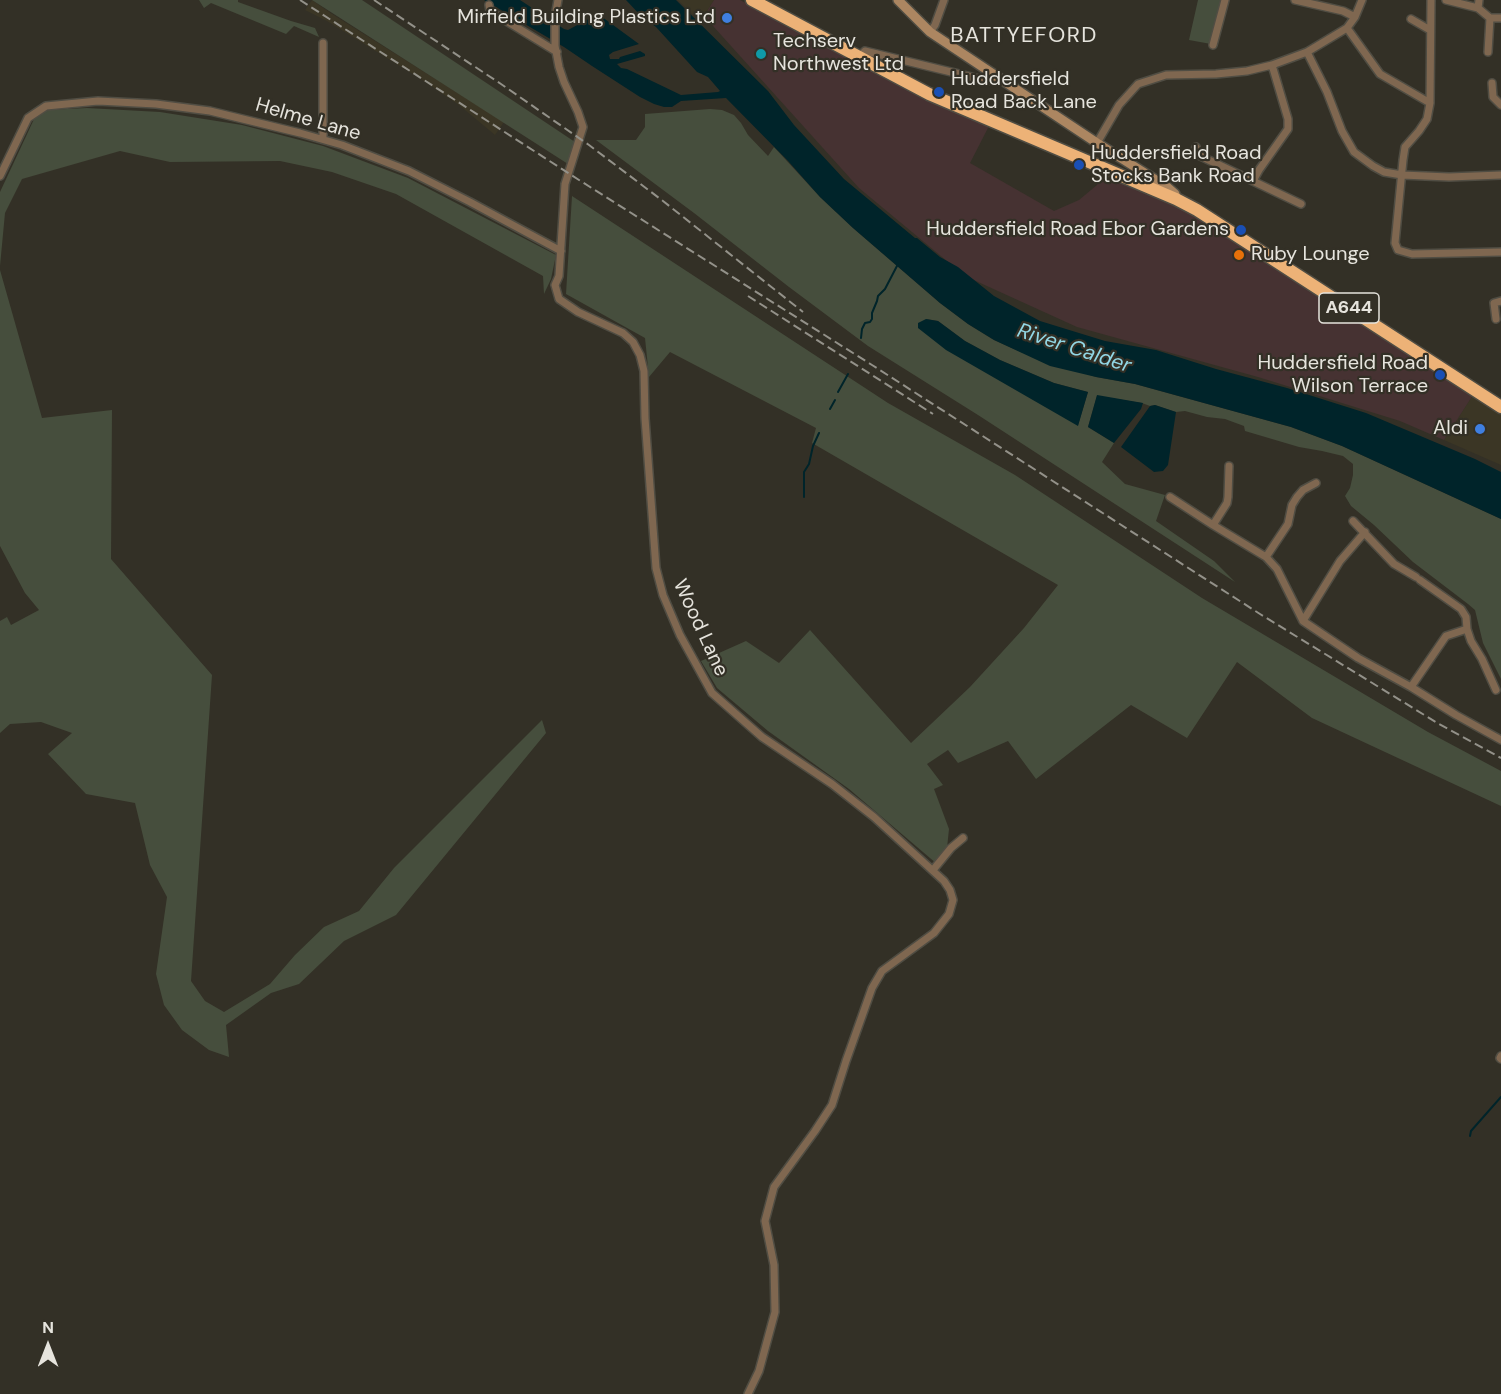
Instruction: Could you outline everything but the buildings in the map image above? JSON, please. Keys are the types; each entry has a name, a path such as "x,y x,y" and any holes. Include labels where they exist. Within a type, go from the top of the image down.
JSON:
{"highway":[{"name":"A644","path":"752,0 939,99 1176,200 1208,216 1501,407"}],"street":[{"name":"Wood Lane","path":"558,0 555,17 559,68 579,111 582,128 565,184 559,276 555,285 559,298 578,312 623,333 633,342 640,355 644,371 645,418 656,568 663,595 680,635 712,693 762,737 832,784 874,817 944,880 953,900 950,914 933,933 882,971 872,988 832,1105 774,1187 765,1221 774,1264 776,1312 759,1371 748,1394"},
{"path":"898,0 930,32 997,78 1167,187 1175,194 1176,200"},
{"path":"930,32 944,0"},
{"path":"1213,45 1225,0"},
{"path":"1295,0 1343,11 1355,17"},
{"path":"1097,143 1119,105 1138,84 1166,75 1247,71 1272,65 1307,52 1347,28 1355,17 1362,0"},
{"path":"1431,0 1430,103 1427,119 1405,147 1395,243 1398,250 1412,254 1501,252"},
{"path":"1446,0 1479,4 1490,18 1488,52"},
{"path":"489,5 490,11 556,49"},
{"path":"1490,18 1501,18"},
{"path":"1411,19 1430,30"},
{"path":"1347,28 1380,74 1430,103"},
{"path":"322,139 323,43"},
{"path":"859,57 865,51 984,80 994,81 997,78"},
{"path":"1307,52 1327,92 1342,131 1354,152 1372,166 1384,172 1402,175 1449,177 1501,175"},
{"path":"1253,181 1288,129 1288,119 1272,65"},
{"path":"1492,83 1493,98 1501,105"},
{"name":"Helme Lane","path":"0,176 28,118 46,106 98,101 156,104 210,111 342,145 409,171 561,251"},
{"path":"1196,147 1194,153 1301,204"},
{"path":"1496,319 1494,303 1501,301"},
{"path":"1213,525 1227,503 1229,466"},
{"path":"1266,556 1288,524 1292,505 1297,497 1303,490 1316,483"},
{"path":"1170,497 1266,556 1277,570 1303,621 1358,658 1501,740"},
{"path":"1353,521 1395,564 1461,609 1466,617 1471,641 1496,690"},
{"path":"1303,621 1340,561 1365,532"},
{"path":"1412,687 1446,636 1467,629"},
{"path":"933,870 951,848 963,838"}],"shaded area":[{"path":"312,0 504,122 495,135 459,105 421,79 305,10"},
{"path":"678,0 714,0 704,16 696,18"},
{"path":"714,0 740,0 912,91 989,126 970,163 1054,211 1079,200 1097,185 1102,175 1190,212 1473,395 1444,440 1400,421 1258,377 1077,327 965,276 859,188 704,16"},
{"path":"1473,395 1501,413 1501,465 1444,440"}],"green space":[{"path":"199,0 238,0 238,2 315,28 319,37 294,26 286,34 211,3 204,8"},
{"path":"312,0 362,0 575,142 568,164"},
{"path":"1198,0 1222,0 1211,44 1189,40"},
{"path":"87,108 160,112 242,125 323,146 408,178 556,255 551,279 544,294 543,276 396,194 332,172 280,161 170,162 120,151 22,179 5,213 0,266 0,192 35,117 47,110"},
{"path":"710,109 722,110 734,115 748,135 768,156 774,147 820,197 853,228 940,303 994,340 1021,352 1096,377 1135,384 1291,427 1342,446 1501,519 1501,679 1483,643 1475,610 1413,562 1351,506 1345,496 1350,488 1353,464 1343,456 1299,447 1245,431 1244,426 1225,419 1097,396 1088,427 1114,443 1102,462 1125,484 1165,495 1156,521 1214,561 1235,582 868,346 596,140 636,140 645,127 645,114","holes":["926,319 938,321 965,341 1000,360 1054,383 1088,392 1078,425"]},
{"path":"572,196 888,403 1015,475 1202,598 1428,732 1501,771 1501,806 1312,718 1237,662 1187,738 1131,705 1036,779 1008,741 958,763 948,750 927,764 943,785 934,789 949,829 947,848 937,864 849,789 768,731 717,688 701,661 746,641 779,663 810,630 911,743 970,687 1024,628 1058,585 812,443 816,428 670,352 649,377 645,338 566,294"},
{"path":"0,270 42,418 112,410 111,559 212,675 191,981 205,1001 224,1012 270,984 324,927 359,911 394,868 542,720 546,733 396,915 344,941 299,984 271,993 226,1025 229,1057 209,1050 182,1030 164,1005 156,974 167,897 150,865 135,803 86,794 48,754 72,733 41,722 10,724 0,733 0,621 7,617 11,625 39,610 25,593 0,546"}],"water":[{"name":"River Calder","path":"484,0 520,0 568,30 598,14 639,44 613,52 609,55 610,59 619,59 640,51 645,54 645,56 617,64 621,68 681,95 718,92 720,91 708,77 697,72 656,27 641,16 626,0 676,0 768,91 794,125 844,179 915,238 958,267 994,296 1040,321 1105,341 1156,350 1366,413 1475,459 1501,472 1501,519 1342,446 1291,427 1135,384 1050,366 994,340 940,303 853,228 820,197 726,98 681,101 672,107 654,104"},
{"path":"926,319 938,321 965,341 1000,360 1054,383 1088,392 1078,426 946,350 918,328 918,323"},
{"path":"1097,395 1143,403 1141,409 1114,443 1088,427"},
{"path":"1155,405 1176,412 1168,465 1163,471 1154,472 1121,447 1150,406"}],"waterway":[{"path":"861,338 865,323 872,319 878,296 885,289 898,264"},
{"path":"838,392 848,374"},
{"path":"830,409 835,400"},
{"path":"804,497 804,472 819,433"},
{"path":"1470,1136 1471,1131 1501,1097"}],"railway":[{"path":"300,0 1260,614 1439,724 1501,758"},
{"path":"374,0 589,145 803,312"},
{"path":"748,296 933,414"}],"place":[{"name":"Mirfield Building Plastics Ltd","path":"727,18"},
{"name":"Techserv Northwest Ltd","path":"761,54"},
{"name":"Huddersfield Road Back Lane","path":"939,92"},
{"name":"Huddersfield Road Stocks Bank Road","path":"1079,165"},
{"name":"Huddersfield Road Ebor Gardens","path":"1241,230"},
{"name":"Ruby Lounge","path":"1239,255"},
{"name":"Huddersfield Road Wilson Terrace","path":"1440,375"},
{"name":"Aldi","path":"1480,429"}],"district":[{"name":"BATTYEFORD","path":"1024,36"}]}
